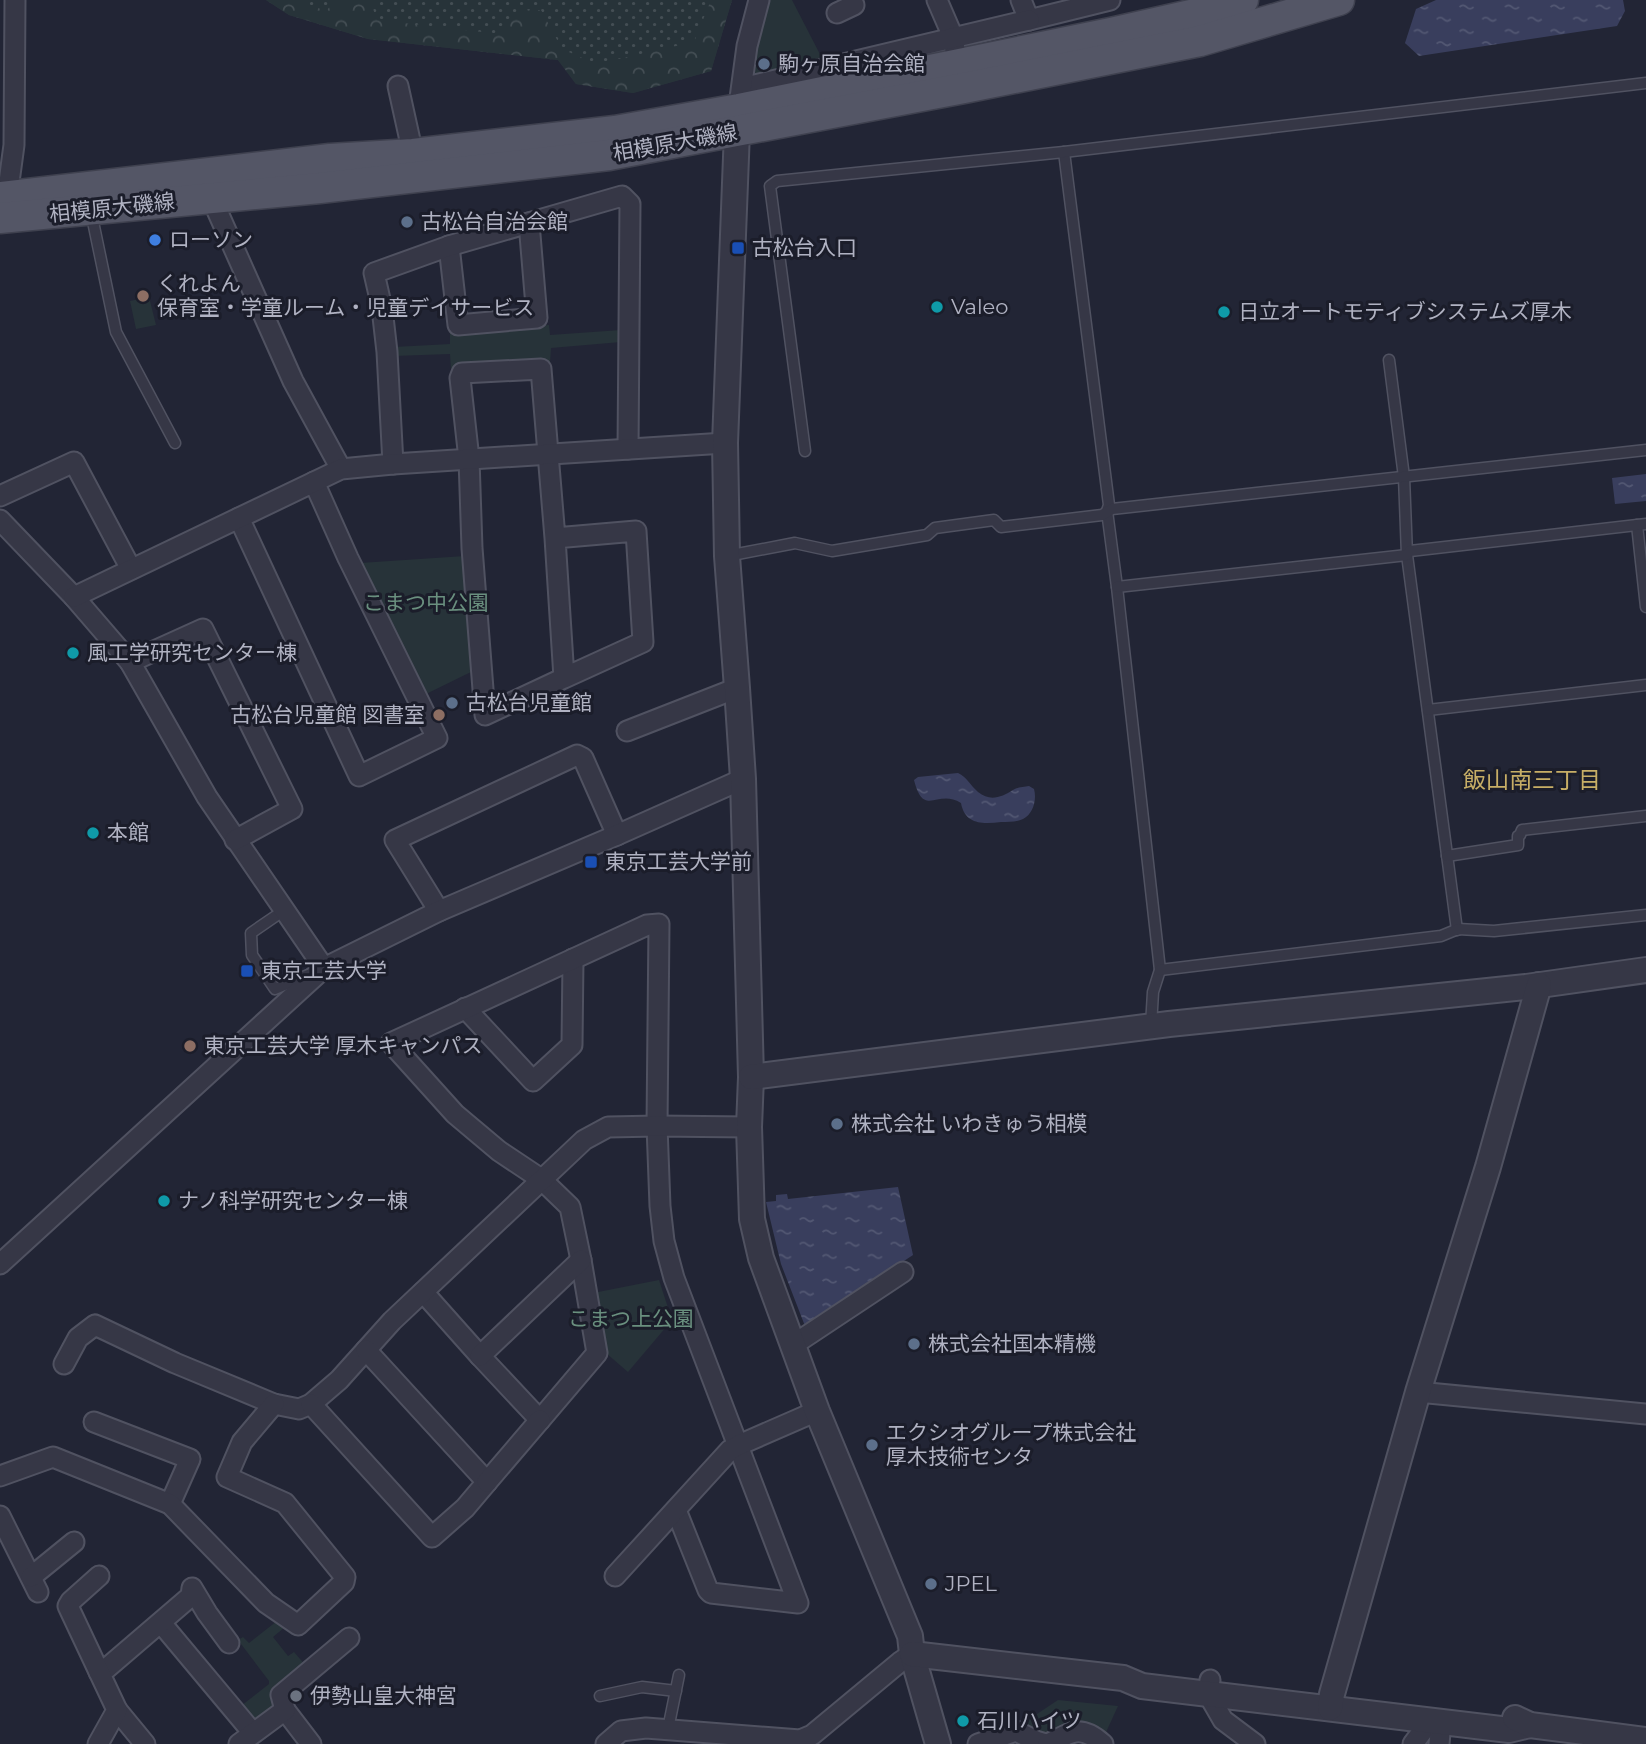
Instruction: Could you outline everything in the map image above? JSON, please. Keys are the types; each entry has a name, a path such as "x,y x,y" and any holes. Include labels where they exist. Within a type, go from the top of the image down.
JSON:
{"main road":[{"name":"相模原大磯線","path":"1194,18 1243,0"},
{"name":"相模原大磯線","path":"2,204 330,159 413,155 615,131 739,109 958,63 1194,18 1339,0"},
{"name":"相模原大磯線","path":"2,204 90,210 320,188 609,155 739,109"}],"street":[{"path":"2,204 6,166 14,145 15,0"},
{"path":"759,0 747,46 739,109 725,443 727,556 743,779 752,1219 761,1258 817,1411 909,1636 938,1744"},
{"path":"937,0 958,63"},
{"path":"1021,0 1029,20"},
{"path":"739,109 958,63 1029,20 1109,0"},
{"path":"398,86 413,155"},
{"path":"393,464 383,319 374,273 449,246 622,196 630,204 628,449"},
{"path":"211,197 293,381 341,469"},
{"path":"449,246 458,325 537,318 529,223"},
{"path":"555,537 636,531 643,642 485,715 472,548 469,459 460,378 462,373 541,369 564,678"},
{"path":"74,597 341,469 725,443"},
{"path":"0,496 74,462 131,569"},
{"path":"239,518 359,776 437,738 348,558 314,482"},
{"path":"0,520 74,597 130,662 207,797 324,968"},
{"path":"130,662 203,629 292,809 235,840"},
{"path":"627,731 737,688"},
{"path":"439,911 396,840 578,755 583,758 617,835"},
{"path":"0,1264 324,968 439,911 743,779"},
{"path":"311,1404 432,1537 466,1508 597,1353 569,1207 541,1179 499,1151 455,1114 391,1043 647,925 659,924 657,1126 664,1241 674,1278 798,1603 711,1593 676,1510"},
{"path":"465,1008 533,1081 572,1045 573,959"},
{"path":"751,1077 1151,1026 1539,985 1646,970"},
{"path":"1331,1701 1418,1392 1488,1167 1539,985"},
{"path":"64,1364 78,1338 95,1325 175,1363 274,1404 299,1409 311,1404 339,1380 392,1321 584,1140 608,1127 749,1127"},
{"path":"480,1356 581,1260"},
{"path":"793,1345 899,1281"},
{"path":"423,1292 540,1420"},
{"path":"366,1350 487,1482"},
{"path":"1418,1392 1646,1414"},
{"path":"0,1476 53,1457 170,1504 266,1603 298,1625 344,1582 345,1577 285,1503 227,1477 242,1442 274,1404"},
{"path":"615,1576 730,1450 817,1411"},
{"path":"94,1422 142,1433 190,1459 170,1504"},
{"path":"0,1516 34,1584 75,1543"},
{"path":"99,1576 68,1606 117,1710 145,1744"},
{"path":"99,1672 191,1596 192,1588 229,1643"},
{"path":"161,1623 246,1739 285,1710"},
{"path":"311,1744 285,1710 281,1695 349,1638"},
{"path":"606,1744 621,1731 646,1728 800,1740 812,1735 912,1654 1123,1678 1142,1686 1209,1687 1331,1701 1509,1715 1530,1725 1646,1740"},
{"path":"1209,1687 1223,1720 1255,1744"},
{"path":"1331,1701 1437,1729 1509,1730 1530,1725"},
{"path":"98,1744 117,1710"},
{"path":"1413,1744 1437,1729"},
{"path":"978,1744 1016,1731 1047,1744 1073,1731 1083,1731 1103,1744"}],"lane":[{"path":"805,451 770,186 777,181 1064,152 1646,83"},
{"path":"1064,152 1109,505 1107,511 1160,970 1153,992 1151,1026"},
{"path":"90,210 116,332 175,443"},
{"path":"1389,360 1404,477 1407,555 1457,930"},
{"path":"727,556 795,542 832,551 927,535 935,528 994,520 1001,527 1102,515 1112,509 1646,450"},
{"path":"1117,587 1407,555 1410,551 1642,525 1646,607"},
{"path":"1428,710 1646,685"},
{"path":"1447,856 1518,845 1518,836 1522,830 1646,816"},
{"path":"283,911 251,933 252,955 275,989 324,968"},
{"path":"1160,970 1441,936 1457,930 1494,931 1646,915"},
{"path":"668,1729 678,1675"},
{"path":"609,1681 613,1693"},
{"path":"600,1696 642,1687 676,1692"}],"green space":[{"path":"266,0 732,0 711,71 633,93 576,84 558,60 368,39 289,15"},
{"path":"266,0 296,0 326,11 336,0 370,0 377,20 500,34 518,10 541,10 562,49 596,64 694,42 711,0 732,0 711,71 633,93 576,84 558,60 368,39 289,15"},
{"path":"768,0 792,0 825,64 754,82 754,54"},
{"path":"149,297 156,325 136,329 130,301"},
{"path":"549,325 550,335 621,330 621,342 551,348 550,363 451,369 450,354 394,356 394,347 450,344 450,332"},
{"name":"こまつ中公園","path":"465,556 473,671 424,695 360,563"},
{"name":"こまつ上公園","path":"659,1280 672,1320 628,1372 606,1353 593,1293"},
{"path":"277,1621 285,1627 273,1637 288,1656 294,1652 307,1667 259,1725 237,1709 269,1684 269,1681 238,1640 243,1637 249,1643"},
{"path":"1058,1700 1118,1706 1102,1741 1046,1743 1019,1726"}],"water":[{"path":"1436,0 1623,0 1625,11 1617,26 1419,56 1405,43 1416,9"},
{"path":"1646,474 1646,501 1615,504 1612,478"},
{"path":"958,773 978,792 991,798 1029,786 1035,793 1032,810 1018,821 976,821 966,816 961,803 953,799 922,798 914,780 918,777"},
{"path":"898,1187 913,1255 805,1326 781,1264 766,1202 776,1201 776,1195 787,1194 788,1199"}],"place":[{"name":"駒ヶ原自治会館","path":"764,64"},
{"name":"古松台自治会館","path":"407,222"},
{"name":"ローソン","path":"155,240"},
{"name":"古松台入口","path":"738,248"},
{"name":"くれよん 保育室・学童ルーム・児童デイサービス","path":"143,296"},
{"name":"Valeo","path":"937,307"},
{"name":"日立オートモティブシステムズ厚木","path":"1224,312"},
{"name":"風工学研究センター棟","path":"73,653"},
{"name":"古松台児童館","path":"452,703"},
{"name":"古松台児童館 図書室","path":"439,715"},
{"name":"本館","path":"93,833"},
{"name":"東京工芸大学前","path":"591,862"},
{"name":"東京工芸大学","path":"247,971"},
{"name":"東京工芸大学 厚木キャンパス","path":"190,1046"},
{"name":"株式会社 いわきゅう相模","path":"837,1124"},
{"name":"ナノ科学研究センター棟","path":"164,1201"},
{"name":"株式会社国本精機","path":"914,1344"},
{"name":"エクシオグループ株式会社 厚木技術センタ","path":"872,1445"},
{"name":"JPEL","path":"931,1584"},
{"name":"伊勢山皇大神宮","path":"296,1696"},
{"name":"石川ハイツ","path":"963,1721"}],"district":[{"name":"飯山南三丁目","path":"1532,780"}]}
